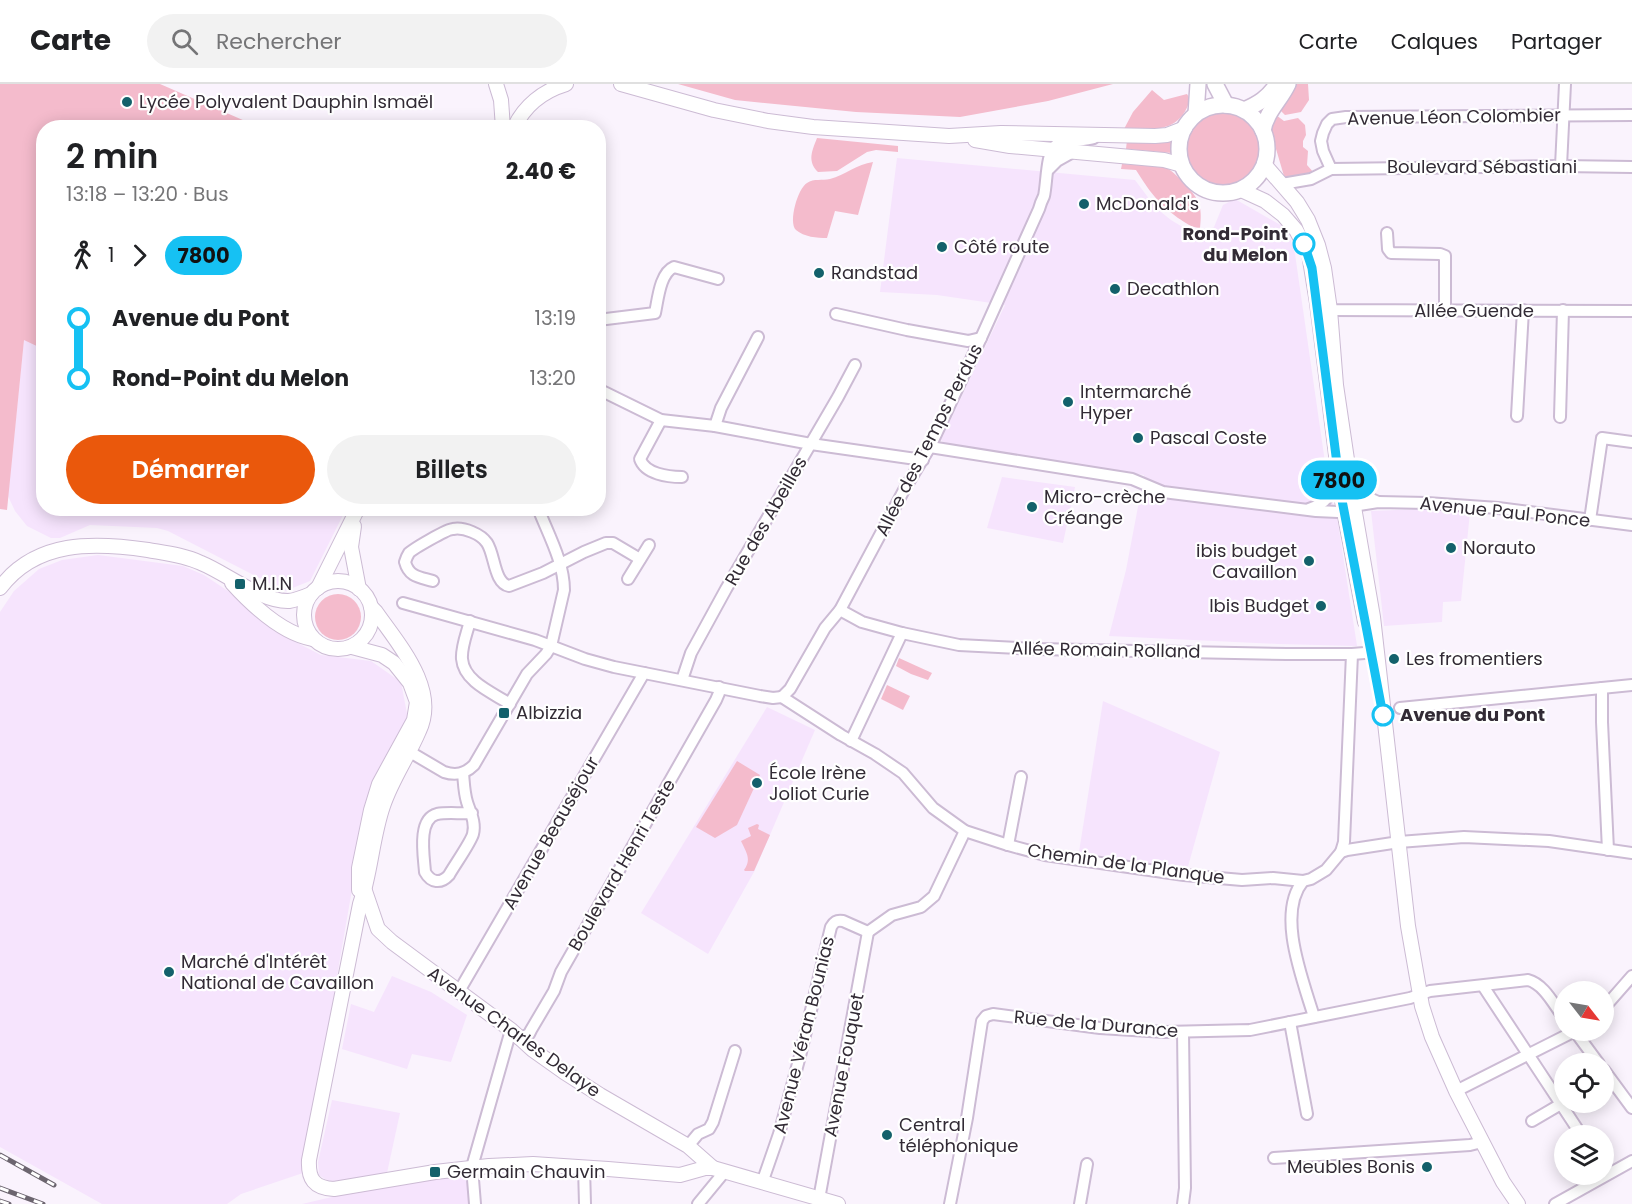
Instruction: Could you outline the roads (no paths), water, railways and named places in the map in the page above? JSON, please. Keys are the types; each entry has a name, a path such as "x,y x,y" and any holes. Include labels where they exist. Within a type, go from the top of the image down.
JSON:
{"main road":[{"path":"1196,114 1198,84"},
{"path":"1215,84 1226,105"},
{"path":"1244,110 1264,100 1277,84"},
{"path":"1263,131 1268,115 1288,84"},
{"path":"1226,105 1244,110 1255,119 1263,131 1267,151 1264,164 1255,179 1241,190 1221,194 1207,191 1193,182 1186,174 1179,156 1179,146 1185,128 1196,114 1213,106 1226,105"}],"street":[{"path":"496,84 501,100 502,120"},
{"path":"501,100 506,84"},
{"path":"518,120 546,88 566,84"},
{"path":"621,84 714,110 791,124 884,133 1155,136 1167,135 1185,128"},
{"path":"1561,165 1565,84"},
{"name":"Avenue Léon Colombier","path":"1332,169 1321,141 1327,124 1332,119 1346,117 1632,115"},
{"path":"949,135 1023,147 1049,160 1073,152 1164,160 1182,165"},
{"path":"1049,160 1056,145 1062,142 1105,136"},
{"name":"Allée des Temps Perdus","path":"782,697 790,689 825,628 840,610 904,490 930,447 1039,209 1044,196 1049,160"},
{"path":"1264,164 1297,202 1308,220 1324,268 1334,310 1336,385 1349,470 1348,509"},
{"name":"Boulevard Sébastiani","path":"1332,169 1561,165 1632,167"},
{"path":"1282,184 1311,179 1332,169"},
{"path":"1241,190 1259,197 1274,207 1296,230 1309,254 1334,447 1367,578 1374,653 1408,926 1419,995 1429,1029 1456,1092 1503,1182 1518,1204"},
{"path":"1387,233 1388,249 1391,253 1444,256 1444,311"},
{"path":"606,319 655,313 664,276 669,269 674,267 718,279"},
{"name":"Allée Guende","path":"1317,303 1334,310 1632,311"},
{"path":"1517,417 1523,310"},
{"path":"1560,417 1563,310"},
{"path":"836,314 968,341 981,338"},
{"path":"715,426 721,408 758,337"},
{"name":"Rue des Abeilles","path":"682,680 691,653 726,589 855,365"},
{"path":"606,393 661,420 715,426 811,444 922,460"},
{"path":"661,420 640,459 641,463 644,467 666,477 682,477"},
{"path":"1590,520 1602,438 1632,442"},
{"name":"Avenue Paul Ponce","path":"930,447 1132,479 1163,492 1308,510 1331,512 1378,502 1461,505 1632,525"},
{"path":"1308,510 1320,506 1333,487 1334,447"},
{"path":"1349,470 1360,491 1378,502"},
{"path":"0,588 12,575 35,558 64,548 84,545 126,547 186,558 280,601 291,601 314,591 331,582 339,581 359,589 365,594 371,607 372,617 366,635 351,647 335,650 327,648 313,639 306,629 303,617 305,605 314,591 355,516"},
{"path":"356,516 351,547 359,589"},
{"path":"351,647 382,655 394,663 410,683 419,709 418,718 405,749 444,772 463,773 474,765 527,674 551,646 564,582 560,564 541,516"},
{"path":"433,581 416,577 409,572 405,562 409,553 445,531 453,529 462,529 480,536 486,542 500,580 509,586 543,573 606,543 613,543 640,559"},
{"path":"628,579 648,545"},
{"path":"229,579 255,606 273,620 305,638 313,639"},
{"path":"403,603 535,640 585,659 773,698 782,697"},
{"path":"371,607 408,659 426,705 424,721 382,807 356,923 309,1160 310,1176 313,1181 320,1187 334,1189 472,1167 533,1164 680,1175 705,1168 838,1204"},
{"name":"Allée Romain Rolland","path":"840,610 862,622 951,644 1287,654 1374,653"},
{"path":"470,621 463,651 464,666 471,678 510,704"},
{"path":"851,741 902,633"},
{"path":"1314,1017 1293,940 1291,926 1294,896 1303,881 1318,876 1326,870 1341,852 1344,842 1352,654"},
{"name":"Avenue Beauséjour","path":"458,993 644,673"},
{"path":"1400,708 1632,685"},
{"name":"Boulevard Henri Teste","path":"515,1034 528,1034 537,1021 554,991 561,972 716,700 719,687"},
{"path":"1602,688 1608,849"},
{"name":"Chemin de la Planque","path":"782,697 903,773 933,808 965,831 1045,855 1184,875 1242,880 1273,878 1303,881"},
{"path":"362,897 359,868 370,810 379,784 414,720 417,702"},
{"path":"463,773 465,791 472,813 473,834 449,875 439,882 434,881 425,872 423,832 426,824 437,814 472,813"},
{"path":"1008,845 1022,777"},
{"path":"868,932 892,915 921,907 934,896 965,831"},
{"path":"1341,852 1399,843 1464,837 1549,841 1632,853"},
{"name":"Avenue Charles Delaye","path":"362,897 378,929 458,993 556,1067 692,1149 718,1170"},
{"name":"Avenue Véran Bounias","path":"762,1183 779,1134 831,927 838,920 868,932"},
{"name":"Avenue Charles Delaye","path":"356,923 378,929"},
{"name":"Avenue Fouquet","path":"819,1199 868,932"},
{"path":"1614,997 1632,976"},
{"name":"Rue de la Durance","path":"950,1204 967,1118 982,1022 986,1016 993,1014 1100,1028 1165,1032 1250,1030 1410,998 1430,991 1528,980 1540,986 1554,1005"},
{"path":"1484,986 1554,1093"},
{"path":"1290,1022 1307,1114"},
{"path":"1183,1032 1185,1188 1183,1204"},
{"path":"475,1204 472,1167 515,1034"},
{"path":"1456,1092 1556,1041"},
{"path":"691,1172 696,1162 692,1149 698,1134 709,1129 713,1122 735,1051"},
{"path":"1614,1084 1632,1108"},
{"path":"1532,1121 1554,1108"},
{"path":"1274,1158 1482,1142"},
{"path":"1614,1168 1632,1161"},
{"path":"1080,1204 1087,1164"},
{"path":"584,1167 585,1204"},
{"path":"698,1204 718,1170"},
{"path":"1555,1204 1584,1185"}],"railway":[{"path":"0,1155 54,1185"},
{"path":"0,1188 43,1204"},
{"path":"0,1201 9,1204"}],"place":[{"name":"Lycée Polyvalent Dauphin Ismaël","path":"127,102"},
{"name":"McDonald's","path":"1084,204"},
{"name":"Rond-Point du Melon","path":"1304,244"},
{"name":"Côté route","path":"942,247"},
{"name":"Randstad","path":"819,273"},
{"name":"Decathlon","path":"1115,289"},
{"name":"Intermarché Hyper","path":"1068,402"},
{"name":"Pascal Coste","path":"1138,438"},
{"name":"Micro-crèche Créange","path":"1032,507"},
{"name":"Norauto","path":"1451,548"},
{"name":"ibis budget Cavaillon","path":"1309,561"},
{"name":"M.I.N","path":"240,584"},
{"name":"Ibis Budget","path":"1321,606"},
{"name":"Les fromentiers","path":"1394,659"},
{"name":"Albizzia","path":"504,713"},
{"name":"Avenue du Pont","path":"1383,715"},
{"name":"École Irène Joliot Curie","path":"757,783"},
{"name":"Marché d'Intérêt National de Cavaillon","path":"169,972"},
{"name":"Central téléphonique","path":"887,1135"},
{"name":"Meubles Bonis","path":"1427,1167"},
{"name":"Germain Chauvin","path":"435,1172"}]}
